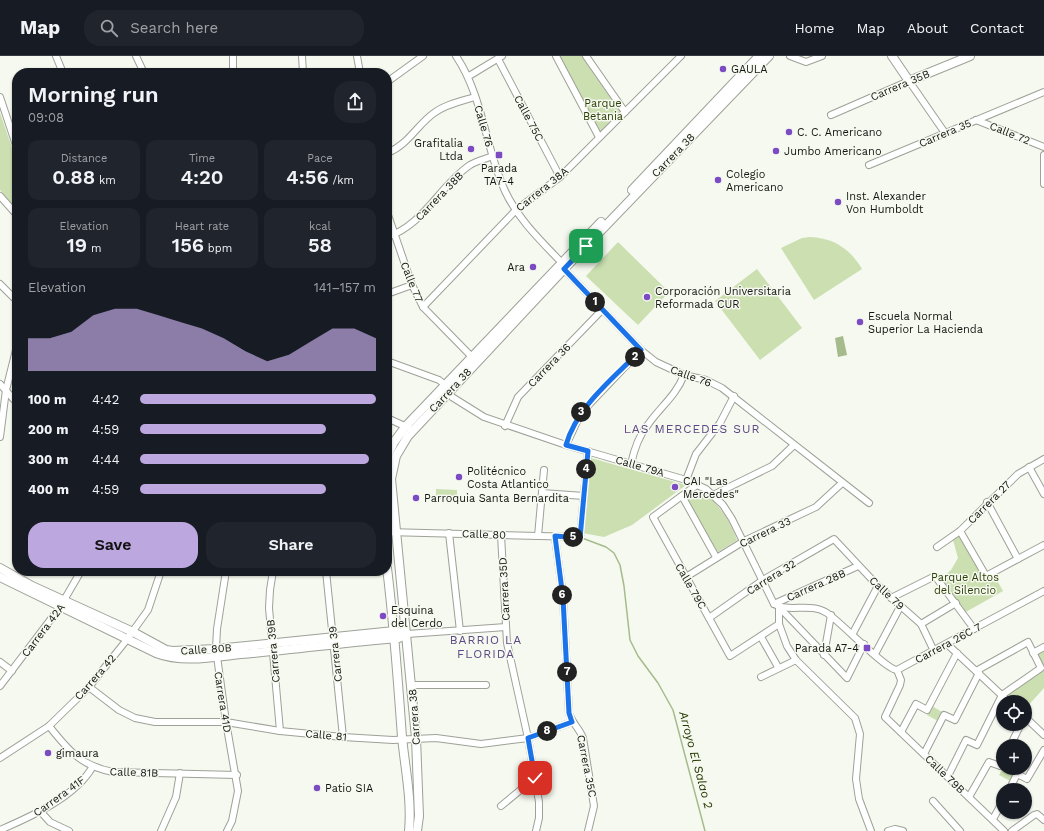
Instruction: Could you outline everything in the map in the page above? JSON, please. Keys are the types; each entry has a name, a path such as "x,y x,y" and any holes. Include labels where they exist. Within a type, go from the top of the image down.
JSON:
{"main road":[{"name":"Carrera 38","path":"392,446 394,442 410,428 447,389 759,56"},
{"name":"Carrera 38","path":"447,389 472,358 769,56"},
{"path":"892,56 909,81"},
{"name":"Carrera 35B","path":"909,81 970,56"},
{"name":"Carrera 38","path":"392,469 396,456 410,428"},
{"name":"Carrera 38","path":"392,538 407,634 412,685 420,816 417,831"},
{"name":"Calle 80B","path":"0,568 12,575"},
{"name":"Calle 80B","path":"14,576 32,586 66,599 166,650 217,653"},
{"name":"Carrera 38","path":"388,576 395,635 402,739 410,812 409,831"},
{"name":"Calle 80B","path":"0,577 128,639 170,657 407,634"}],"street":[{"path":"56,56 61,68"},
{"path":"136,56 142,68"},
{"path":"233,56 233,68"},
{"path":"302,56 303,68"},
{"path":"357,56 359,68"},
{"path":"392,78 423,56"},
{"name":"Calle 76","path":"456,56 469,76 493,156 505,190 516,210 532,232 602,310 641,350 656,362 684,375 706,380 734,396 869,503"},
{"path":"556,56 599,137"},
{"name":"Carrera 38A","path":"422,307 516,210 560,177 681,56"},
{"path":"790,56 806,62 822,56"},
{"path":"469,76 500,57"},
{"name":"Calle 75C","path":"500,57 560,177"},
{"path":"590,57 625,112"},
{"path":"909,81 945,133"},
{"name":"Carrera 35B","path":"831,115 909,81"},
{"name":"Carrera 35","path":"869,165 1044,92"},
{"path":"0,97 12,133"},
{"path":"392,150 403,144 434,113 447,105 475,97"},
{"name":"Calle 72","path":"976,120 1044,147"},
{"path":"1044,155 1044,184"},
{"name":"Carrera 38B","path":"392,235 415,222 469,166 493,156"},
{"path":"0,196 12,209"},
{"name":"Calle 77","path":"392,226 412,285 422,307 472,358"},
{"path":"0,284 12,296"},
{"path":"392,292 412,285"},
{"name":"Carrera 36","path":"505,426 518,397 602,310"},
{"path":"566,445 571,430 581,413 641,350"},
{"name":"Calle 79A","path":"392,363 439,380 447,389 484,418 566,445 698,484 713,495 732,519 776,605"},
{"path":"0,437 6,390 12,366"},
{"path":"631,464 641,435 647,425 675,394 684,375"},
{"path":"0,384 12,397"},
{"path":"686,480 696,454 720,423 734,396"},
{"path":"392,420 410,428"},
{"path":"713,495 772,466 794,445"},
{"path":"542,493 584,496 588,451"},
{"name":"Carrera 27","path":"937,547 960,531 987,502 1018,474 1044,459"},
{"path":"1029,467 1044,494"},
{"path":"538,536 544,470"},
{"name":"Carrera 33","path":"686,577 744,541 816,507 842,483"},
{"path":"698,484 682,496 716,557"},
{"name":"Calle 80","path":"392,532 555,536 580,538 584,496"},
{"name":"Calle 79C","path":"682,496 653,517 730,656 761,637"},
{"path":"987,502 1018,559"},
{"path":"960,531 986,576 1044,545"},
{"path":"449,533 460,631"},
{"name":"Carrera 35D","path":"501,535 506,627 511,664 528,738 539,802 539,818 536,831"},
{"name":"Carrera 35C","path":"555,536 563,598 569,713 572,722 580,729 583,738 594,806 588,831"},
{"name":"Calle 79","path":"834,539 878,586 920,624 934,651"},
{"name":"Carrera 32","path":"709,618 763,580 834,539"},
{"name":"Carrera 28B","path":"776,605 858,566"},
{"name":"Carrera 42A","path":"0,686 66,599 78,576"},
{"name":"Carrera 42","path":"0,757 50,726 88,687 128,639 148,610 159,576"},
{"name":"Carrera 41D","path":"225,576 217,629 217,653 226,722 238,790 237,803 227,831"},
{"name":"Carrera 39B","path":"272,576 270,590 272,647 280,731"},
{"name":"Carrera 39","path":"326,576 343,737"},
{"path":"891,598 935,576 974,629"},
{"path":"853,633 878,586"},
{"name":"Carrera 26C 7","path":"897,670 1044,591"},
{"path":"920,624 956,603"},
{"path":"776,605 819,609 831,615 853,633 889,668 897,670"},
{"path":"776,605 779,624 787,646 796,660 856,718 860,734 856,779 859,799 871,831"},
{"path":"776,605 847,678 864,644"},
{"path":"875,654 900,606"},
{"path":"824,655 831,615"},
{"path":"778,667 761,637 779,624"},
{"name":"Calle 80B","path":"407,634 506,627"},
{"path":"924,754 944,715 955,720 977,672 1028,642 1041,668 1002,695 977,672 957,653 947,644"},
{"path":"1033,653 1044,646"},
{"path":"901,732 916,704 927,710 957,653"},
{"path":"761,677 778,667 796,660"},
{"path":"0,662 12,671"},
{"name":"Calle 79B","path":"897,670 901,680 900,685 885,717 1004,831"},
{"path":"412,685 486,685"},
{"name":"Calle 81","path":"88,687 119,710 135,718 155,722 226,722 280,731 343,737 402,739 436,738 481,744 528,738 572,722"},
{"path":"948,776 966,740 977,745 996,707"},
{"path":"1032,724 1044,735"},
{"name":"Calle 81B","path":"50,726 71,753 93,766 113,772 236,775"},
{"path":"1012,783 1017,774 1027,779 1044,750"},
{"path":"969,797 989,762 996,763"},
{"name":"Carrera 41F","path":"0,830 41,812 82,782 93,766"},
{"path":"162,831 176,798 180,773"},
{"path":"501,806 535,778"},
{"path":"933,801 960,831"},
{"path":"41,812 50,822 69,831"},
{"path":"993,819 996,814"},
{"path":"1012,831 1037,814 1044,820"},
{"path":"888,831 895,829 904,831"}],"green space":[{"name":"Parque Betania","path":"556,56 585,56 625,112 599,137"},
{"path":"0,113 12,148 12,204 0,190"},
{"path":"810,237 834,242 847,250 862,269 814,300 781,248 802,238"},
{"path":"618,242 669,292 638,325 586,276"},
{"path":"757,269 802,328 760,360 715,301"},
{"path":"591,458 686,485 632,525 604,537 583,533"},
{"path":"436,489 457,490 457,500 436,499"},
{"path":"692,491 700,492 714,502 726,517 737,540 718,552 684,497"},
{"name":"Parque Altos del Silencio","path":"959,535 984,580 994,575 1003,591 964,613 940,580 951,570 958,558 953,540"},
{"path":"1044,651 1044,688 1032,701 1032,695 1009,695 1008,694 1043,669 1036,655"},
{"path":"932,706 942,712 938,721 927,715"},
{"path":"999,775 1013,775 1010,781"}],"shaded area":[{"path":"843,336 847,355 838,357 835,338"}],"waterway":[{"name":"Arroyo El Salao 2","path":"582,538 606,547 614,553 620,565 630,640 638,656 658,683 673,710 705,831"}],"place":[{"name":"GAULA","path":"723,69"},
{"name":"C. C. Americano","path":"789,132"},
{"name":"Grafitalia Ltda","path":"471,149"},
{"name":"Jumbo Americano","path":"776,151"},
{"name":"Parada TA7-4","path":"499,155"},
{"name":"Colegio Americano","path":"718,180"},
{"name":"Inst. Alexander Von Humboldt","path":"838,202"},
{"name":"Ara","path":"533,267"},
{"name":"Corporación Universitaria Reformada CUR","path":"647,297"},
{"name":"Escuela Normal Superior La Hacienda","path":"860,322"},
{"name":"Politécnico Costa Atlantico","path":"459,477"},
{"name":"CAI \"Las Mercedes\"","path":"675,487"},
{"name":"Parroquia Santa Bernardita","path":"416,498"},
{"name":"Esquina del Cerdo","path":"383,616"},
{"name":"Parada A7-4","path":"867,648"},
{"name":"gimaura","path":"48,753"},
{"name":"Patio SIA","path":"317,788"}],"district":[{"name":"LAS MERCEDES SUR","path":"692,429"},
{"name":"BARRIO LA FLORIDA","path":"486,647"}],"route":[{"path":"535,778 528,738 572,722 569,713 563,598 555,536 580,538 588,451 566,445 571,430 588,404 641,350 564,269 586,246"}]}
